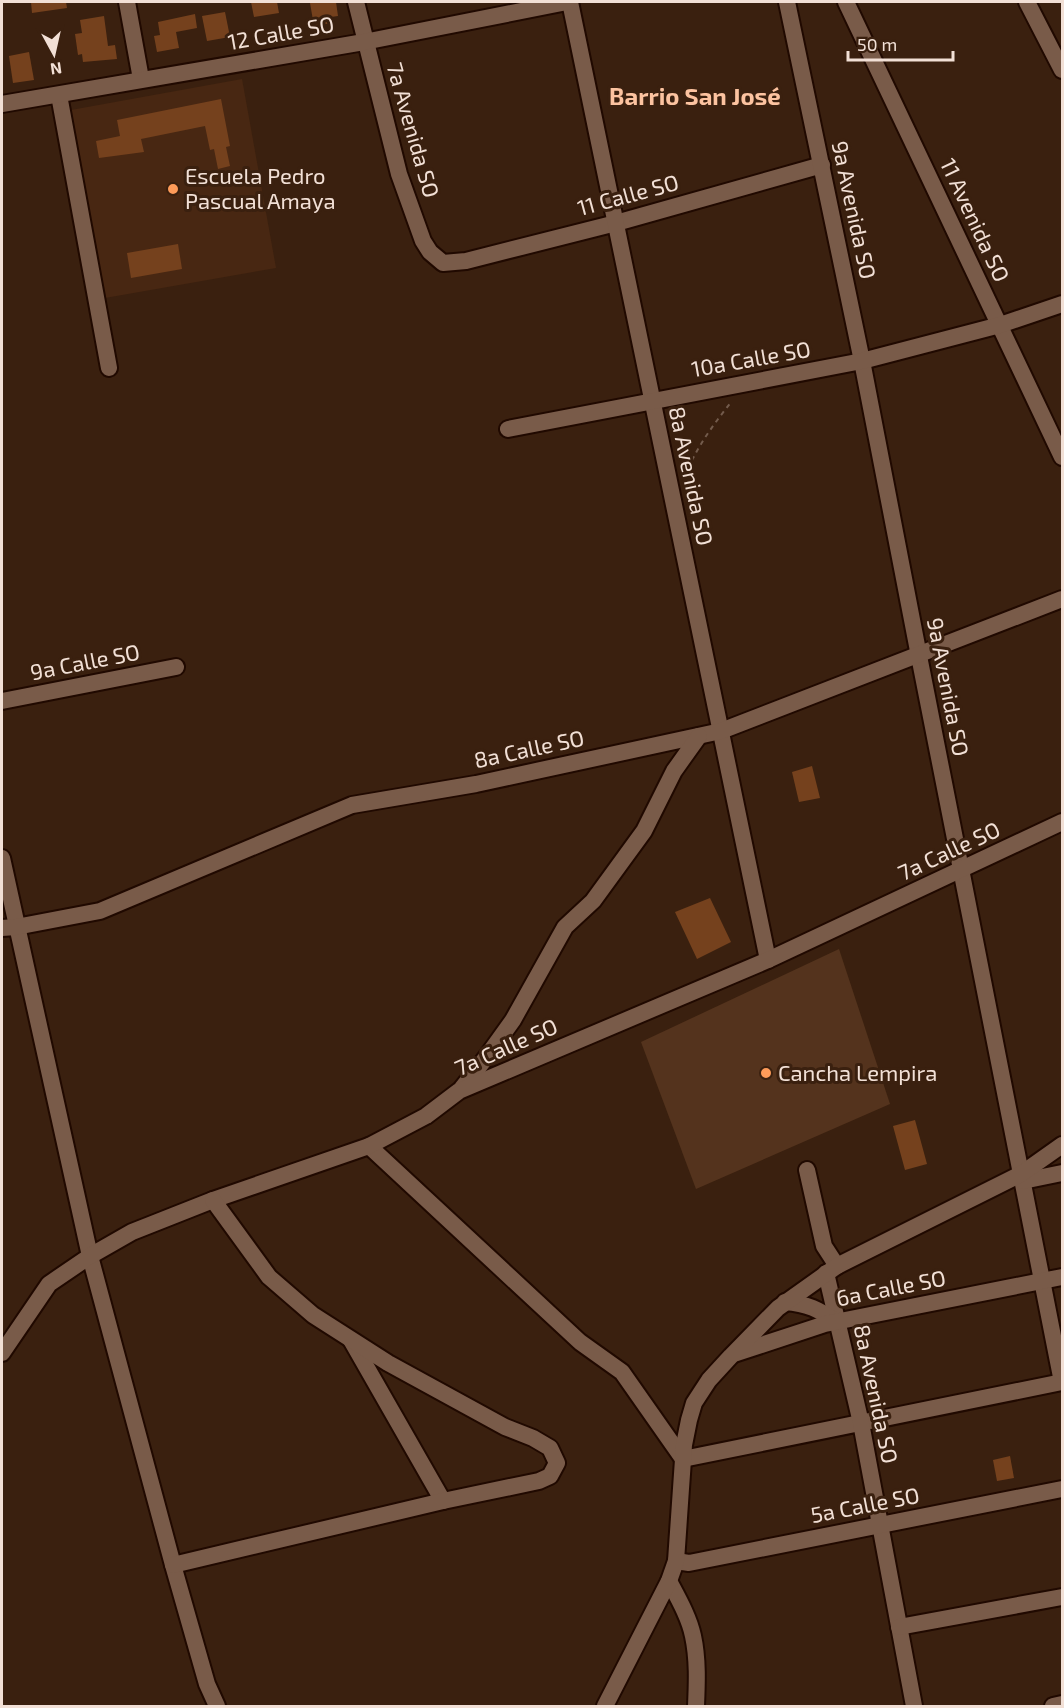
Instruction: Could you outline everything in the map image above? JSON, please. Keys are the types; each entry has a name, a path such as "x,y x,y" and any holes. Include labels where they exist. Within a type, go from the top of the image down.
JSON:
{"street":[{"path":"127,2 141,79"},
{"name":"7a Avenida SO","path":"356,2 364,42 399,174 423,241 430,252 443,263"},
{"name":"12 Calle SO","path":"2,104 364,42 568,2"},
{"name":"8a Avenida SO","path":"568,2 616,223 768,960"},
{"name":"9a Avenida SO","path":"787,2 862,361 1062,1382"},
{"name":"11 Avenida SO","path":"846,2 1062,457"},
{"path":"1027,2 1062,70"},
{"path":"59,95 109,368"},
{"name":"11 Calle SO","path":"443,263 466,261 616,223 822,165"},
{"name":"10a Calle SO","path":"508,429 862,361 1000,325 1062,304"},
{"name":"8a Calle SO","path":"9,928 100,911 352,805 476,784 721,731 1062,599"},
{"name":"9a Calle SO","path":"2,701 176,667"},
{"path":"459,1091 513,1020 566,927 592,901 644,831 674,771 699,736"},
{"name":"7a Calle SO","path":"2,1353 49,1284 90,1256 132,1232 213,1200 369,1146 426,1116 459,1091 768,960 1062,822"},
{"path":"2,858 9,928 90,1256 173,1565 207,1684 217,1707"},
{"path":"605,1707 669,1581 676,1561 683,1459 689,1420 694,1403 709,1380 785,1302 832,1269 1022,1178 1062,1145"},
{"path":"369,1146 580,1342 622,1372 683,1459"},
{"name":"8a Avenida SO","path":"807,1170 824,1246 832,1269 837,1322 861,1423 914,1707"},
{"path":"1022,1178 1062,1173"},
{"path":"173,1565 442,1501 539,1481 550,1476 557,1463 550,1448 542,1443 505,1427 388,1363 313,1315 269,1277 213,1200"},
{"name":"6a Calle SO","path":"731,1356 825,1324 1062,1277"},
{"path":"785,1302 817,1308 837,1322"},
{"path":"349,1338 442,1501"},
{"path":"683,1459 1062,1382"},
{"name":"5a Calle SO","path":"676,1561 689,1563 1062,1489"},
{"path":"669,1581 693,1636 697,1678 696,1707"},
{"path":"899,1628 1062,1597"},
{"path":"1053,1707 1062,1704"}],"path":[{"path":"682,484 690,461 713,425 747,383"}],"shaded area":[{"name":"Escuela Pedro Pascual Amaya","path":"242,79 276,268 105,298 71,110"},
{"name":"Cancha Lempira","path":"839,949 890,1104 696,1189 641,1042"}],"building":[{"path":"31,2 66,2 67,8 32,13"},
{"path":"251,2 277,2 279,13 254,17"},
{"path":"336,2 338,16 331,17 332,23 314,26 310,3"},
{"path":"225,12 230,37 207,41 202,16"},
{"path":"195,14 197,28 176,32 179,48 157,52 154,36 160,35 158,22"},
{"path":"104,16 108,46 115,45 117,59 83,62 82,54 78,55 75,34 82,33 80,20"},
{"path":"29,52 34,80 13,83 9,56"},
{"path":"221,99 230,146 226,147 230,166 218,169 214,149 210,150 205,126 141,139 144,152 99,158 96,141 120,136 117,120"},
{"path":"178,244 182,269 131,278 127,253"},
{"path":"812,766 820,798 799,802 792,772"},
{"path":"710,898 731,942 697,959 675,912"},
{"path":"915,1120 927,1164 905,1170 893,1126"},
{"path":"1010,1456 1014,1478 997,1481 993,1460"}],"place":[{"name":"Escuela Pedro Pascual Amaya","path":"173,189"},
{"name":"Cancha Lempira","path":"766,1073"}],"district":[{"name":"Barrio San José","path":"695,97"}]}
